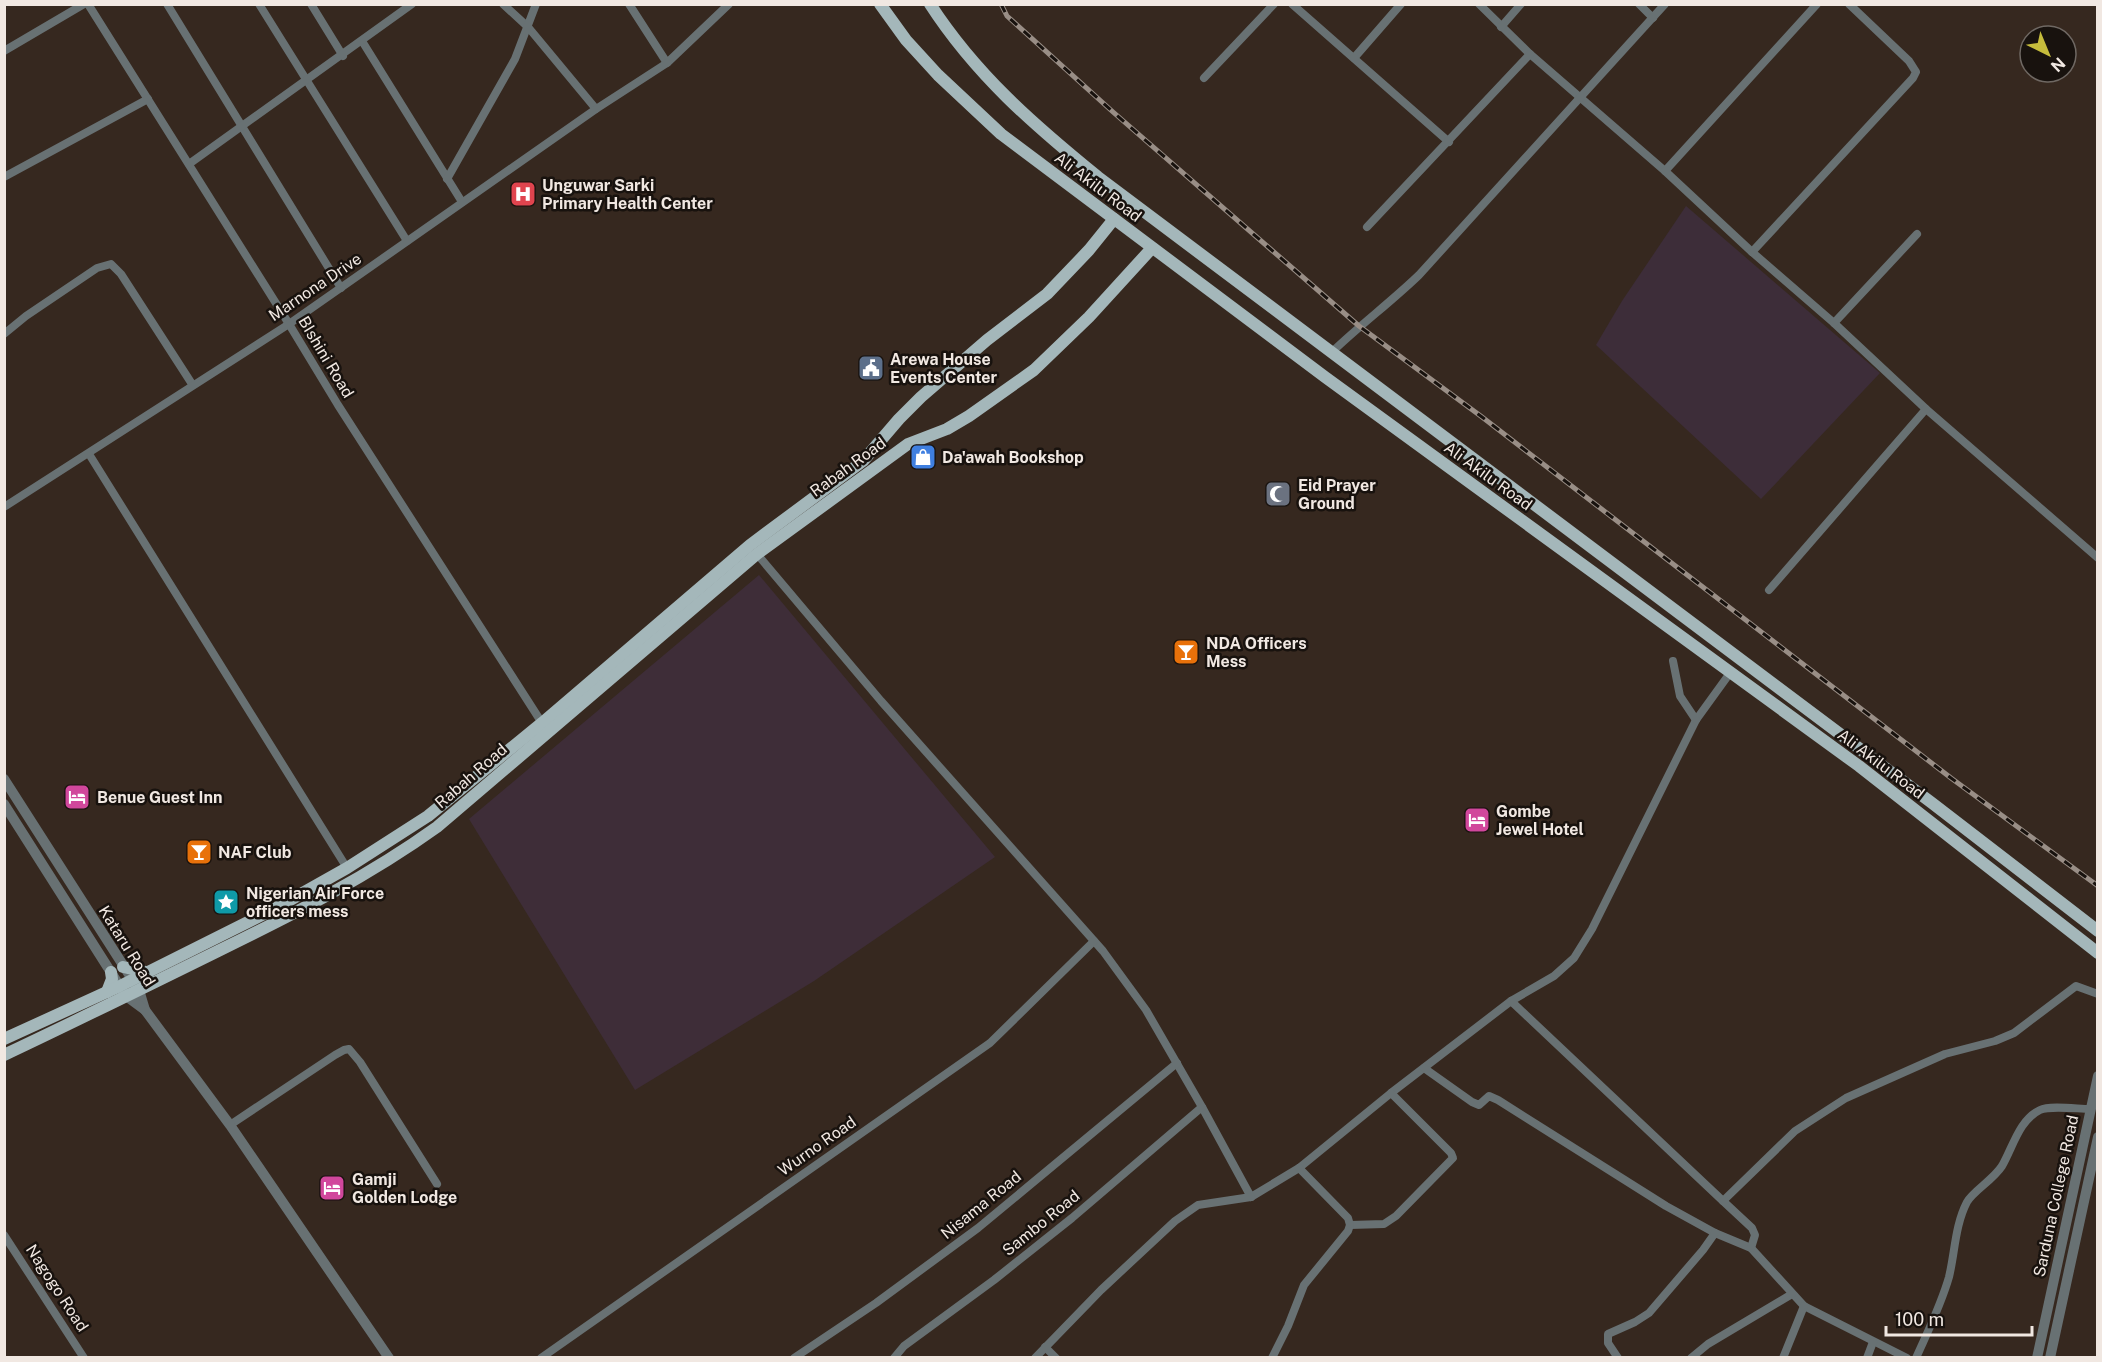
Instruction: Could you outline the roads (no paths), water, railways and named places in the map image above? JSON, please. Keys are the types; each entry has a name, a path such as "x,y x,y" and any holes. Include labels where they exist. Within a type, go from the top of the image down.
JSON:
{"main road":[{"name":"Ali Akilu Road","path":"880,4 906,40 938,75 1001,134 1325,377 1859,766 2097,953"},
{"name":"Ali Akilu Road","path":"930,4 977,66 1010,102 1098,177 1932,802 2097,931"},
{"name":"Rabah Road","path":"4,1055 123,991 131,980 276,908 347,868 428,816 542,723 750,545 863,461 921,397 987,340 1047,294 1089,250 1114,219"},
{"name":"Rabah Road","path":"4,1039 107,992 139,990 310,904 412,845 437,827 757,554 908,444 946,429 969,416 1034,370 1089,317 1152,248"},
{"path":"1922,816 1932,802"},
{"path":"107,992 117,970 147,973"}],"street":[{"path":"4,51 86,4"},
{"name":"BIshini Road","path":"86,4 189,164 338,405 542,723"},
{"path":"167,4 341,288"},
{"path":"259,4 407,241"},
{"path":"311,4 343,56"},
{"path":"189,164 343,56 412,4"},
{"path":"503,4 528,27 596,109"},
{"path":"447,179 510,68 536,4"},
{"path":"629,4 667,63"},
{"name":"Marnona Drive","path":"4,507 89,454 192,384 289,324 596,109 667,63 729,4"},
{"path":"1204,78 1274,4"},
{"path":"1292,4 1449,142"},
{"path":"1354,58 1401,4"},
{"path":"1479,4 1530,54 1665,171 1926,409 2097,558"},
{"path":"1501,27 1521,4"},
{"path":"1639,4 1653,18"},
{"path":"1332,352 1419,275 1665,4"},
{"path":"1665,171 1817,4"},
{"path":"1752,252 1913,78 1916,72 1909,61 1849,4"},
{"path":"362,41 462,202"},
{"path":"1367,227 1530,54"},
{"path":"4,177 148,99"},
{"path":"1834,324 1917,234"},
{"path":"4,334 26,316 97,268 111,264 121,274 192,384"},
{"path":"1769,590 1926,409"},
{"path":"89,454 347,868"},
{"path":"757,554 881,701 1094,941 1146,1010 1251,1197"},
{"path":"1673,661 1680,696 1696,720"},
{"path":"1035,1358 1101,1290 1175,1221 1198,1205 1251,1197 1299,1168 1391,1093 1511,1001 1554,976 1574,958 1592,929 1696,720 1730,673"},
{"name":"Kataru Road","path":"4,779 117,970 123,991 145,1010"},
{"name":"Kataru Road","path":"4,804 117,970 131,980 139,990 145,1010"},
{"name":"Wurno Road","path":"541,1358 990,1043 1094,941"},
{"path":"1723,1201 1795,1131 1846,1098 1945,1054 1995,1041 2014,1033 2076,986 2097,994"},
{"path":"1511,1001 1752,1228 1755,1235 1751,1248"},
{"path":"145,1010 230,1125 389,1358"},
{"path":"230,1125 340,1052 349,1050 360,1062 437,1184"},
{"name":"Nisama Road","path":"794,1358 876,1303 978,1228 1177,1064"},
{"path":"1424,1068 1472,1102 1479,1105 1489,1096 1498,1100 1666,1206 1715,1233 1751,1248 1804,1306 1907,1358"},
{"name":"Sarduna College Road","path":"2037,1358 2097,1076"},
{"path":"1350,1225 1384,1224 1454,1158 1391,1093"},
{"name":"Sambo Road","path":"894,1358 904,1346 994,1280 1072,1218 1202,1107"},
{"path":"1916,1358 1940,1305 1956,1235 1968,1200 1992,1180 2021,1128 2031,1116 2042,1109 2090,1109"},
{"name":"Sarduna College Road","path":"2050,1358 2097,1137"},
{"path":"1272,1358 1288,1326 1304,1285 1348,1231 1350,1225 1348,1218 1299,1168"},
{"path":"1618,1358 1608,1343 1608,1334 1635,1322 1649,1312 1715,1233"},
{"name":"Nagogo Road","path":"4,1235 84,1358"},
{"path":"1690,1358 1708,1344 1792,1294"},
{"path":"1783,1358 1804,1306"},
{"path":"1867,1358 1874,1342"},
{"path":"1702,1358 1708,1344"},
{"path":"1045,1347 1056,1358"}],"railway":[{"path":"1001,4 1007,16 1113,112 1359,326 1482,417 1951,778 2098,886"}],"place":[{"name":"Unguwar Sarki Primary Health Center","path":"523,194"},
{"name":"Arewa House Events Center","path":"871,368"},
{"name":"Da'awah Bookshop","path":"923,457"},
{"name":"Eid Prayer Ground","path":"1278,494"},
{"name":"NDA Officers Mess","path":"1186,652"},
{"name":"Benue Guest Inn","path":"77,797"},
{"name":"Gombe Jewel Hotel","path":"1477,820"},
{"name":"NAF Club","path":"199,852"},
{"name":"Nigerian Air Force officers mess","path":"226,902"},
{"name":"Gamji Golden Lodge","path":"332,1188"}]}
